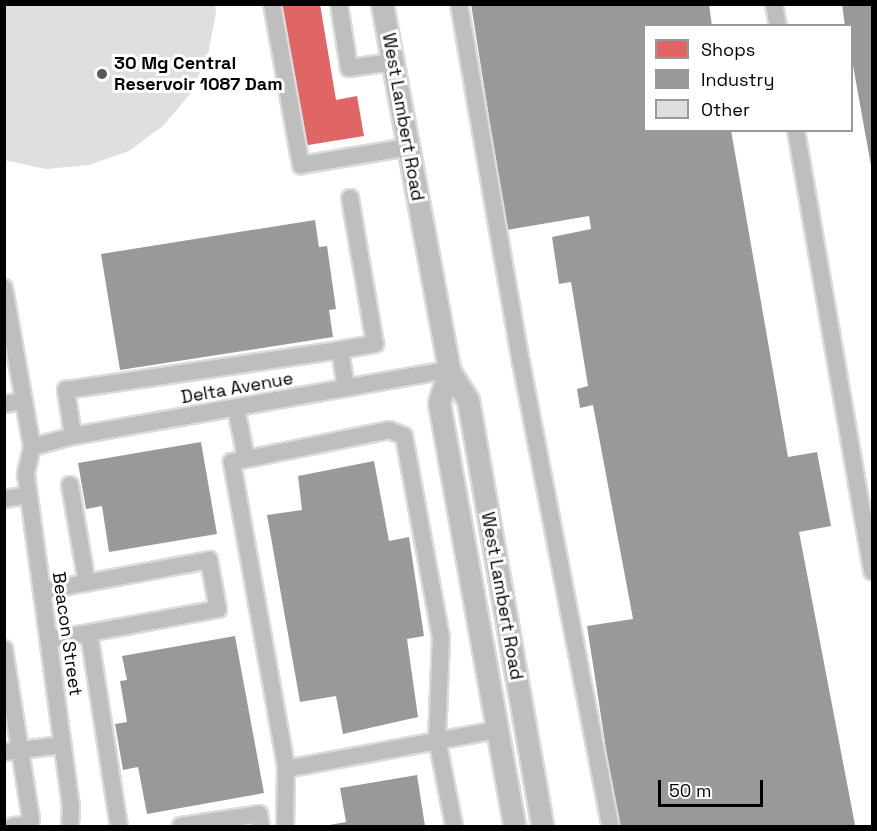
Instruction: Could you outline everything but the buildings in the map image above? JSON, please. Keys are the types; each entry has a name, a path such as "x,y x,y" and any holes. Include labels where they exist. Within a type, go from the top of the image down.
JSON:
{"main road":[{"name":"West Lambert Road","path":"382,4 449,370 468,400 542,826"},
{"name":"West Lambert Road","path":"449,370 439,403 514,826"}],"street":[{"path":"272,4 301,165 408,147"},
{"path":"339,4 349,68 393,62"},
{"path":"459,4 521,362 610,826"},
{"path":"774,4 778,24"},
{"path":"796,132 873,572"},
{"path":"73,436 66,390 375,344 350,198"},
{"path":"4,288 32,447"},
{"path":"340,350 346,388"},
{"name":"Delta Avenue","path":"32,447 73,436 449,370"},
{"path":"4,404 24,401"},
{"path":"236,408 246,458"},
{"path":"285,826 286,769 232,462 389,430 404,436 441,637 438,741 454,826"},
{"name":"Beacon Street","path":"32,447 26,474 63,745 70,826"},
{"path":"70,485 87,583"},
{"path":"4,499 29,495"},
{"path":"42,591 209,560 218,609 48,639"},
{"path":"90,633 119,826"},
{"path":"4,649 13,751 30,820 27,825 13,826"},
{"path":"286,769 497,730"},
{"path":"13,751 63,745"},
{"path":"181,826 259,814 261,826"}],"place":[{"name":"30 Mg Central Reservoir 1087 Dam","path":"102,74"}]}
